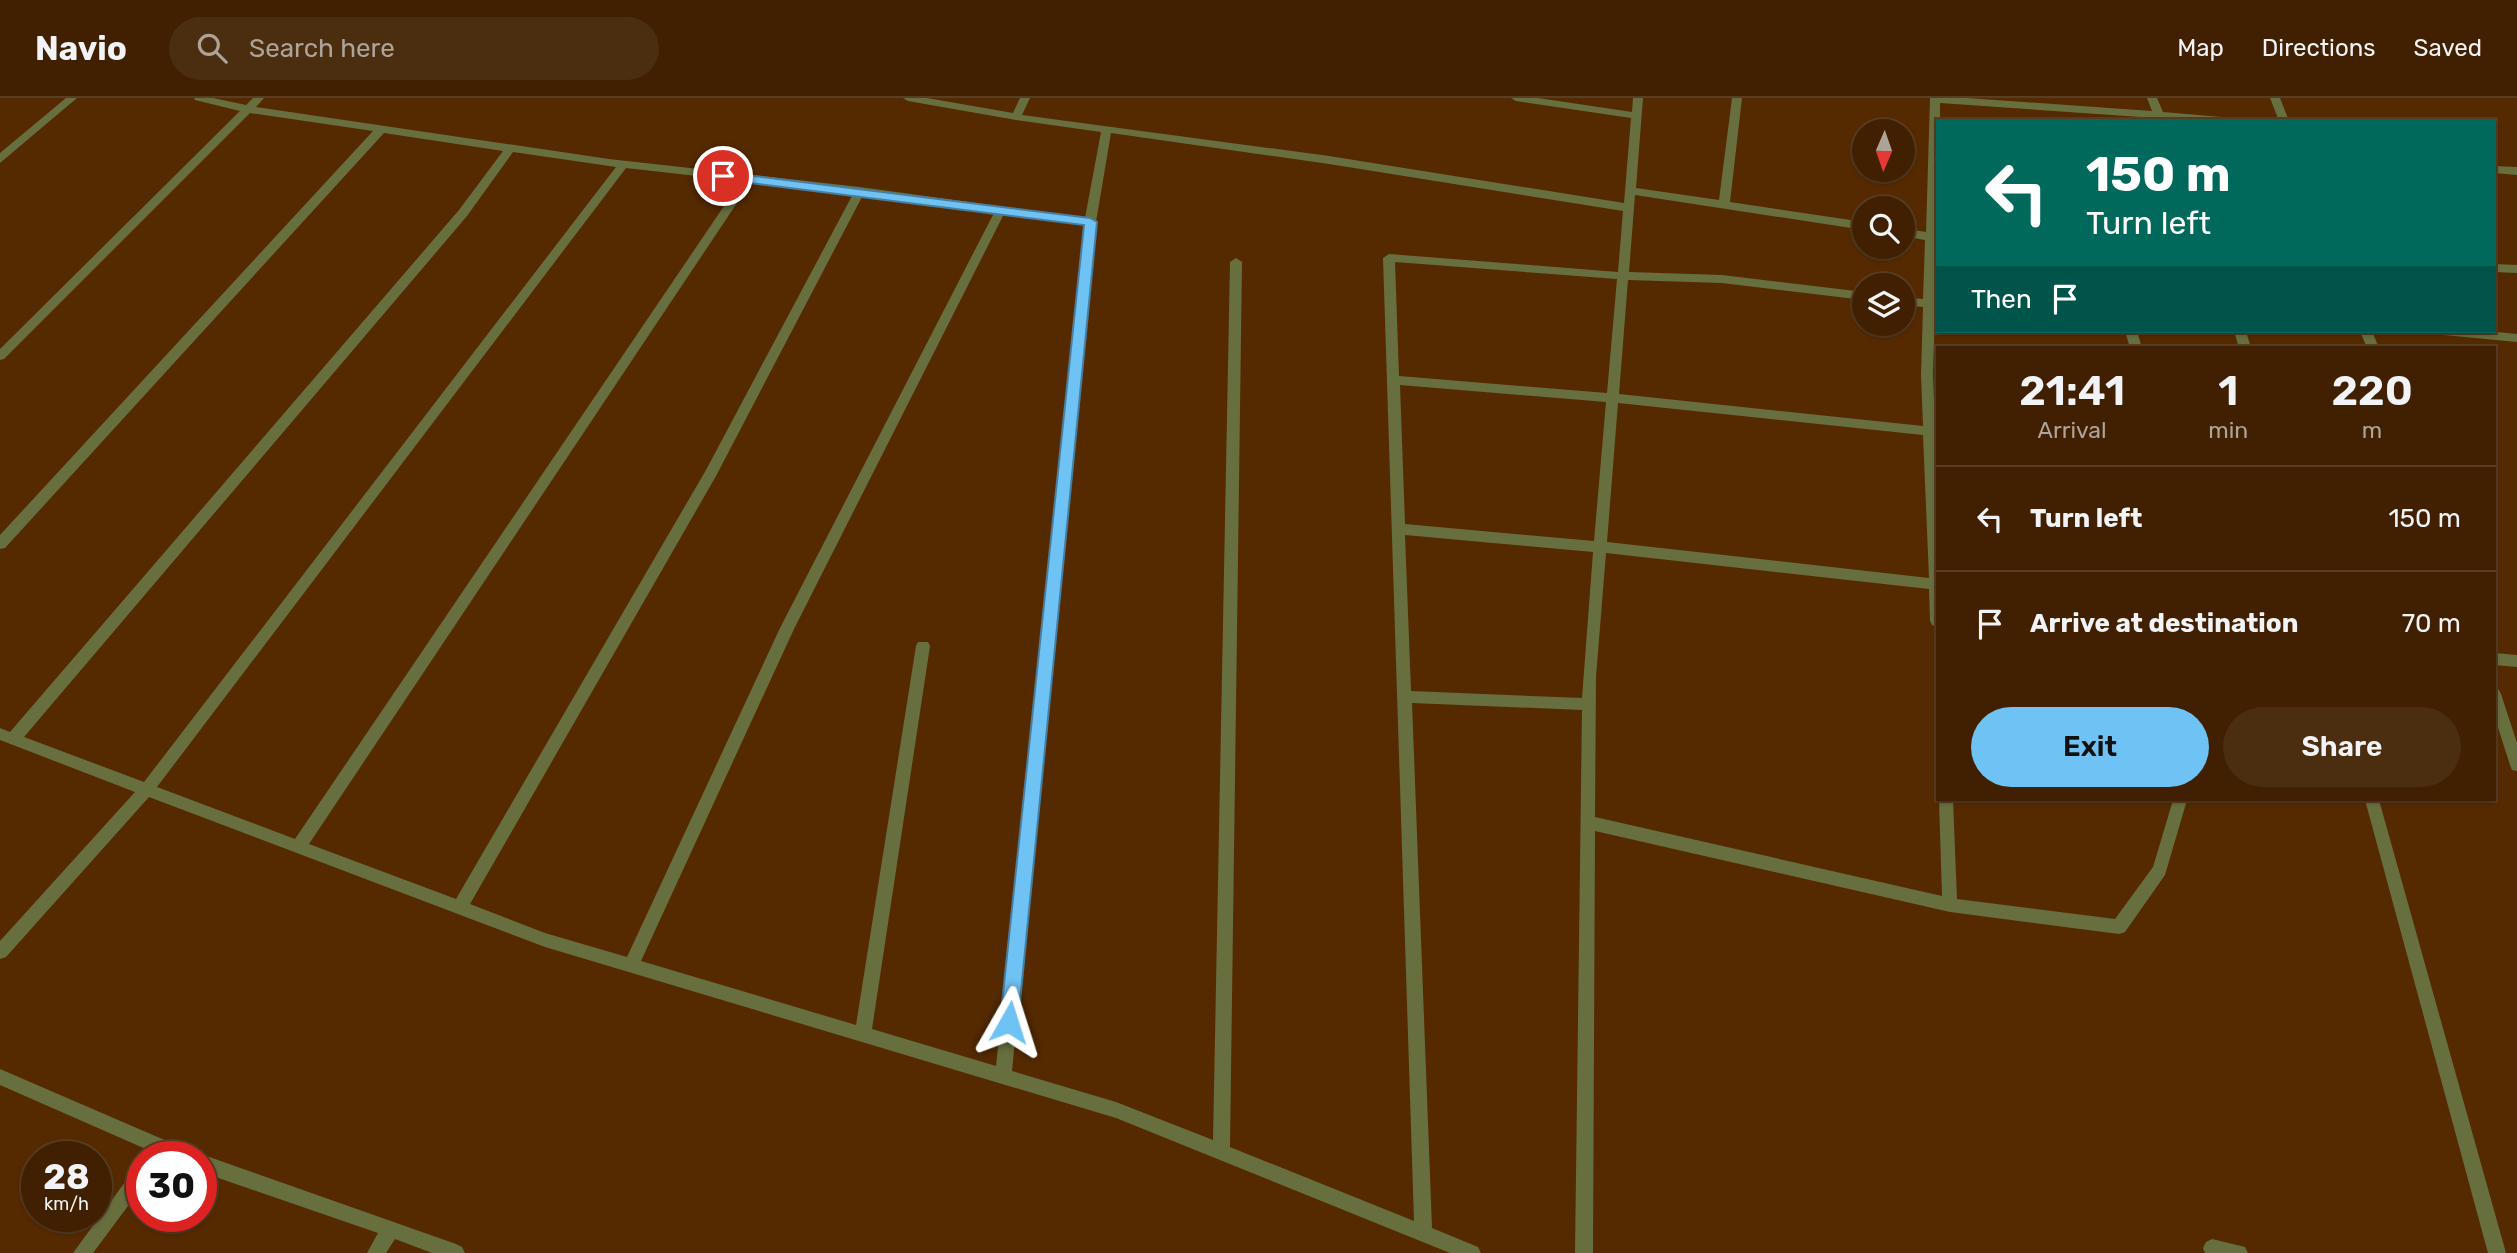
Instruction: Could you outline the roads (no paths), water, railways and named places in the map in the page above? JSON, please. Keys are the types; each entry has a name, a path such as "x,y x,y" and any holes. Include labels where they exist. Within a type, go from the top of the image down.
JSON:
{"street":[{"path":"0,159 72,98"},
{"path":"199,98 247,109 510,149 1090,222"},
{"path":"0,356 259,98"},
{"path":"908,98 1016,117 1107,128 1630,208"},
{"path":"1016,117 1025,98"},
{"path":"1516,98 1637,116"},
{"path":"1584,1253 1589,704 1639,98"},
{"path":"1724,205 1737,98"},
{"path":"1399,529 1600,547 1936,584 1928,431 1934,304 1932,237 1935,98 2053,103 2160,118 2187,119"},
{"path":"2152,98 2160,118"},
{"path":"2275,98 2283,119"},
{"path":"1003,1077 1090,222 1107,128"},
{"path":"0,544 381,129"},
{"path":"510,149 463,213 6,736 545,940 1116,1110 1472,1253"},
{"path":"0,952 146,790 624,164"},
{"path":"2496,170 2517,171"},
{"path":"298,847 748,178"},
{"path":"460,907 711,473 860,191"},
{"path":"1632,191 1852,224"},
{"path":"631,966 787,628 1001,209"},
{"path":"1915,234 1932,237"},
{"path":"1423,1233 1389,258 1623,276 1722,279 1852,295"},
{"path":"1221,1152 1236,262"},
{"path":"2496,268 2517,270"},
{"path":"1915,302 1934,304"},
{"path":"2465,333 2517,338"},
{"path":"1394,380 1613,398 1928,431"},
{"path":"863,1035 923,646"},
{"path":"2496,659 2517,661"},
{"path":"1405,697 1589,704"},
{"path":"2496,700 2517,765"},
{"path":"1945,801 1950,905"},
{"path":"1587,822 1950,905 2119,927 2160,870 2180,801"},
{"path":"2372,801 2497,1253"},
{"path":"0,1077 134,1141"},
{"path":"217,1169 456,1253"},
{"path":"82,1253 126,1194"},
{"path":"376,1253 391,1229"},
{"path":"2212,1248 2239,1253"}]}
